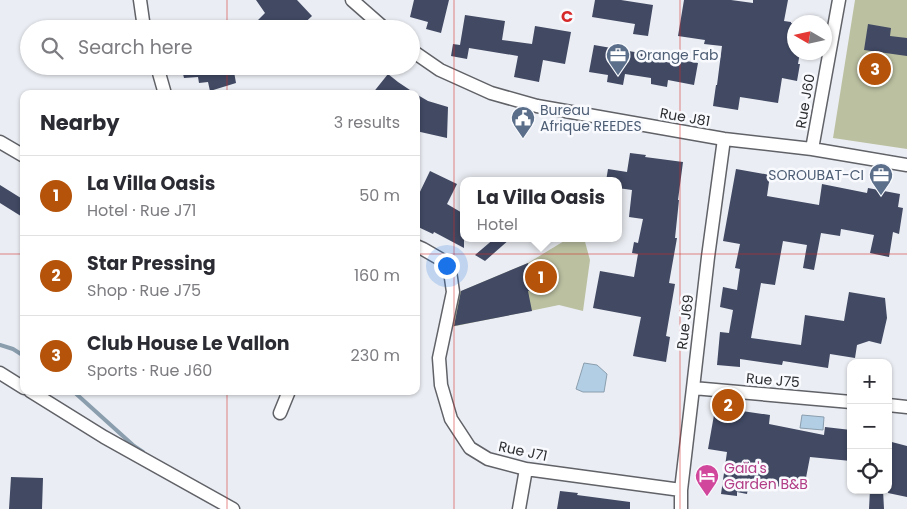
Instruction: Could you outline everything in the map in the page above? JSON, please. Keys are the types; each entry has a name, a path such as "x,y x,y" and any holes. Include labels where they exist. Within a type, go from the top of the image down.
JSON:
{"street":[{"path":"140,0 143,20"},
{"path":"352,0 375,20"},
{"name":"Rue J60","path":"812,149 839,0"},
{"name":"Rue J81","path":"420,56 440,70 491,93 537,106 724,139 812,149 907,165"},
{"path":"160,75 164,90"},
{"name":"Rue J69","path":"681,509 681,490 708,257 724,139"},
{"path":"0,142 20,154"},
{"name":"Rue J71","path":"420,248 442,260 450,271 453,292 439,358 441,385 451,419 470,448 488,459 526,468 681,490"},
{"path":"0,373 20,386"},
{"name":"Rue J75","path":"693,388 847,402"},
{"path":"36,395 104,437 234,509"},
{"path":"280,413 287,395"},
{"path":"892,406 907,407"},
{"path":"519,509 526,468"}],"green space":[{"path":"855,0 907,0 907,149 833,138"},
{"path":"562,242 585,242 590,260 583,311 559,305 451,327 459,292 528,263"}],"water":[{"path":"584,363 597,365 607,374 604,392 583,392 576,389"},
{"path":"802,415 824,417 823,430 800,428"}],"building":[{"path":"256,0 297,0 312,16 308,20 258,20 265,13"},
{"path":"414,0 449,0 441,33 426,29 428,22 410,17"},
{"path":"595,0 621,0 653,5 648,36 633,34 635,24 592,17"},
{"path":"684,0 731,0 753,3 753,0 788,0 784,21 787,21 787,60 799,60 798,64 800,64 797,81 782,78 778,103 740,97 738,110 713,106 722,46 704,44 705,40 678,36"},
{"path":"465,15 505,21 502,40 532,44 535,26 571,32 565,64 543,60 539,82 514,77 518,56 469,48 467,59 451,56 453,44 460,45"},
{"path":"868,24 891,28 890,36 907,38 907,56 864,50"},
{"path":"594,45 698,63 694,85 668,80 667,87 651,84 651,78 625,74 623,85 607,82 608,75 589,72"},
{"path":"183,75 235,75 236,83 210,90 208,82 199,83 198,77 184,78"},
{"path":"389,75 410,90 375,90"},
{"path":"420,96 428,101 448,107 447,138 420,132"},
{"path":"630,153 683,162 675,238 677,238 669,283 675,284 666,336 670,337 666,362 633,356 641,317 593,308 600,271 634,277 638,254 632,253 634,242 638,243 643,219 629,217 632,190 622,189 622,177 607,177 608,169 627,172"},
{"path":"736,169 770,175 767,196 819,205 822,184 867,193 868,188 900,194 898,207 903,208 899,234 893,232 889,257 870,253 874,235 841,229 840,236 821,233 814,270 803,268 807,245 783,241 775,285 761,283 751,338 801,345 805,315 844,321 849,292 885,298 887,318 881,344 869,341 857,345 855,358 830,354 828,368 783,361 782,365 740,359 740,367 717,365 720,332 729,333 733,310 720,307 723,287 737,290 740,269 735,268 740,244 723,241"},
{"path":"430,171 457,184 447,204 460,212 460,242 464,242 464,248 434,232 433,234 420,228 420,192"},
{"path":"0,185 20,198 20,216 0,203"},
{"path":"490,242 506,242 485,261 475,255"},
{"path":"528,263 531,272 526,275 534,290 528,291 532,311 454,326 461,291"},
{"path":"742,411 770,415 769,424 824,435 825,427 847,430 847,461 810,457 805,483 800,482 798,490 749,481 747,494 737,492 737,496 721,494 727,452 708,449 714,415 740,419"},
{"path":"892,442 907,446 907,497 892,494"},
{"path":"11,477 43,478 42,509 9,509"},
{"path":"560,491 630,502 630,509 557,509"},
{"path":"870,494 883,494 884,509 869,509"}],"waterway":[{"path":"0,345 20,353"},
{"path":"77,395 143,452"}],"place":[{"name":"Club House Le Vallon","path":"875,69"},
{"name":"Orange Fab","path":"618,76"},
{"name":"Bureau Afrique REEDES","path":"523,139"},
{"name":"SOROUBAT-CI","path":"881,196"},
{"name":"La Villa Oasis","path":"541,277"},
{"name":"Star Pressing","path":"728,405"},
{"name":"Gaïa's Garden B&B","path":"707,497"}]}
